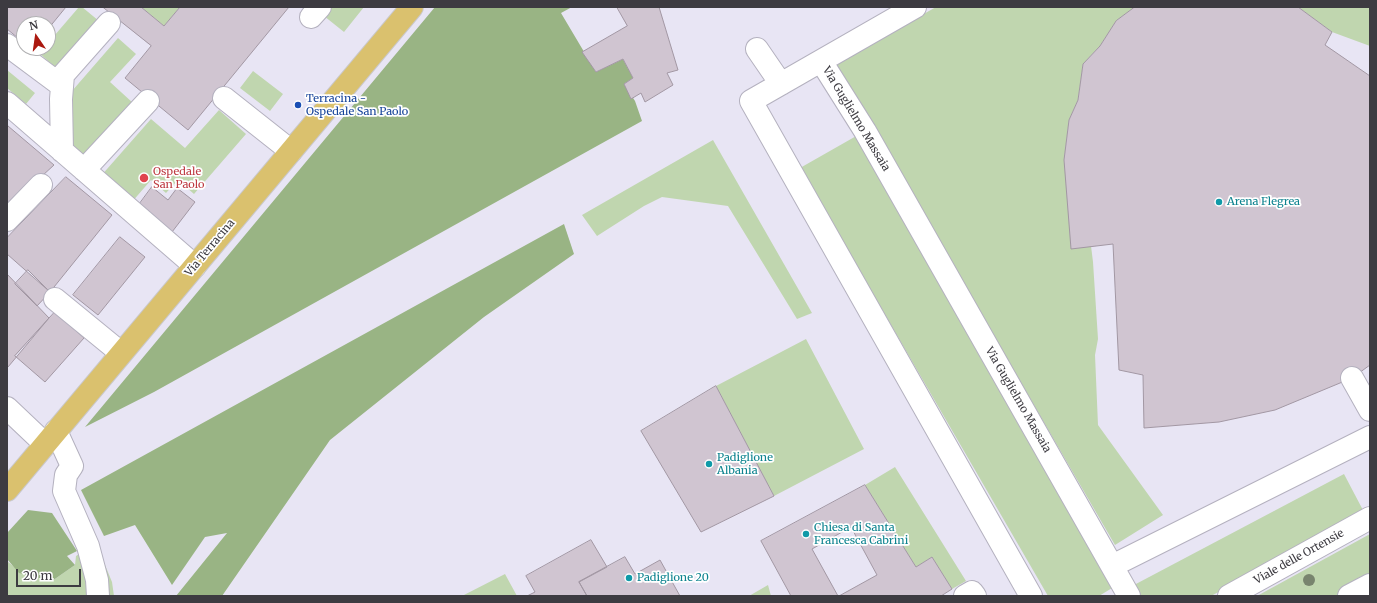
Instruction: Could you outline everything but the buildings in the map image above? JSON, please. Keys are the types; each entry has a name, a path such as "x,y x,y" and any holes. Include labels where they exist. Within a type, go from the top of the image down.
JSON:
{"main road":[{"name":"Via Terracina","path":"7,490 412,7"}],"street":[{"path":"821,61 915,7"},
{"path":"62,151 63,75 109,23"},
{"path":"7,45 62,86"},
{"path":"757,50 781,84"},
{"name":"Via Guglielmo Massaia","path":"1031,596 751,101 821,61 869,138 1129,596"},
{"path":"224,98 291,152"},
{"path":"84,170 148,101"},
{"path":"7,103 195,266"},
{"path":"7,220 40,185"},
{"path":"55,298 121,354"},
{"path":"1352,378 1370,410"},
{"path":"7,408 51,438 72,466 66,475 64,491 88,546 97,580 98,596"},
{"path":"1112,566 1370,437"},
{"name":"Viale delle Ortensie","path":"1229,596 1370,518"},
{"path":"1349,596 1370,585"},
{"path":"964,596 972,592 975,596"}],"green space":[{"path":"79,7 82,7 99,21 57,69 42,56 56,56 56,34"},
{"path":"141,7 180,7 164,26"},
{"path":"331,7 364,7 344,32 324,16"},
{"path":"435,7 572,7 561,13 596,72 623,59 633,78 624,84 635,101 642,121 154,392 85,427"},
{"path":"936,7 1135,7 1116,21 1100,46 1083,64 1078,100 1069,120 1064,160 1091,246 1098,339 1095,355 1098,425 1163,515 1115,545 836,64"},
{"path":"1298,7 1370,7 1370,46 1332,32"},
{"path":"118,38 136,54 110,82 133,103 85,159 70,145 72,91"},
{"path":"7,70 35,93 26,104 7,88"},
{"path":"253,71 283,94 270,111 240,88"},
{"path":"219,110 246,134 194,194 178,180 166,193 151,180 131,203 100,177 151,119 185,148"},
{"path":"858,135 1117,585 1099,596 1048,596 800,168"},
{"path":"713,140 812,313 797,319 728,206 662,197 644,206 597,236 582,215"},
{"path":"564,224 574,254 484,317 330,440 222,596 176,596 227,533 205,537 172,585 135,525 104,536 81,490"},
{"path":"806,339 864,449 774,496 716,386"},
{"path":"895,467 966,581 952,589 932,557 916,567 865,485"},
{"path":"1344,474 1365,514 1211,596 1139,596 1134,585"},
{"path":"28,510 52,513 77,551 67,556 75,565 52,581 19,573 7,559 7,533"},
{"path":"1370,534 1370,584 1348,596 1257,596"},
{"path":"96,543 112,582 114,596 7,596 7,561 23,574 52,581 75,565 76,556"},
{"path":"505,574 517,596 462,596"},
{"path":"768,585 771,596 749,596"}],"place":[{"name":"Terracina - Ospedale San Paolo","path":"298,105"},
{"name":"Ospedale San Paolo","path":"144,178"},
{"name":"Arena Flegrea","path":"1219,202"},
{"name":"Padiglione Albania","path":"709,464"},
{"name":"Chiesa di Santa Francesca Cabrini","path":"806,534"},
{"name":"Padiglione 20","path":"629,578"}]}
